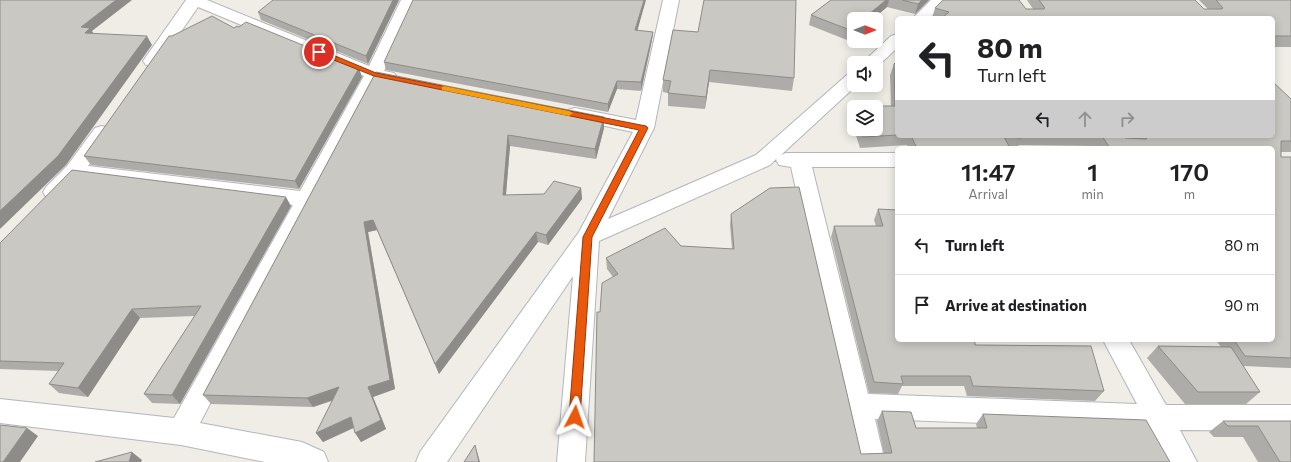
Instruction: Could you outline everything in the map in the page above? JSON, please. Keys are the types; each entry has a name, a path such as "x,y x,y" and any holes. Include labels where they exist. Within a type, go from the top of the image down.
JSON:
{"street":[{"path":"141,76 194,0 374,74 405,80"},
{"path":"181,432 374,74 409,0"},
{"path":"430,462 588,237 644,128 671,0"},
{"path":"922,16 940,0"},
{"path":"879,56 895,41"},
{"path":"588,237 763,160 847,84"},
{"path":"559,111 644,128"},
{"path":"42,203 74,171 110,120"},
{"path":"763,160 895,160"},
{"path":"800,160 871,462"},
{"path":"74,171 307,199"},
{"path":"571,462 588,237"},
{"path":"1117,342 1183,462"},
{"path":"859,406 1158,417 1291,418"},
{"path":"0,411 181,432 304,460"}],"building":[{"path":"0,0 116,0 81,27 90,28 85,33 147,36 58,156 0,211"},
{"path":"273,0 393,0 366,56 258,12"},
{"path":"413,0 644,0 635,30 653,32 641,82 617,81 608,104 384,62"},
{"path":"704,0 796,0 794,78 710,70 706,97 668,93 671,81 663,80 673,30 698,32"},
{"path":"831,0 886,0 871,12 847,12 847,29 811,15"},
{"path":"902,0 922,0 918,4"},
{"path":"943,0 1019,0 1026,9 1044,9 1045,8 1039,0 1195,0 1204,9 1222,9 1223,8 1216,0 1291,0 1291,36 1275,36 1275,16 944,16 949,12 935,8"},
{"path":"212,16 234,28 237,26 239,27 246,22 359,68 295,181 84,156 169,36 172,36"},
{"path":"895,63 895,106 894,64"},
{"path":"376,72 604,117 595,149 508,135 503,195 544,194 554,181 581,188 546,235 536,232 435,364 373,220 364,222 390,380 368,387 381,420 355,433 351,417 316,433 339,387 307,398 203,395"},
{"path":"1275,84 1291,99 1291,141 1281,141 1281,157 1291,157 1291,358 1245,356 1235,342 1275,342 1275,146 1109,146 1103,138 1275,138"},
{"path":"883,106 895,106 895,135 883,136"},
{"path":"912,138 1005,138 1009,146 916,146"},
{"path":"72,170 286,197 172,395 144,394 201,306 132,309 78,388 49,384 64,363 0,361 0,243"},
{"path":"799,187 861,454 892,453 882,411 911,412 916,428 987,428 983,414 1146,420 1170,462 594,462 597,312 600,312 602,283 618,274 606,258 665,228 681,246 734,249 731,214 770,188"},
{"path":"878,209 895,210 895,342 975,342 975,345 1091,346 1104,391 973,386 970,376 901,376 903,384 874,382 834,226 883,226"},
{"path":"1158,346 1231,347 1260,392 1198,392"},
{"path":"1223,421 1291,421 1291,462 1280,462 1258,426 1228,426"},
{"path":"0,425 27,428 3,462 0,462"},
{"path":"475,445 479,462 464,462"},
{"path":"132,452 129,462 95,462"}],"slow traffic":[{"path":"444,88 569,113"}],"route":[{"path":"319,52 374,74 644,128 588,237 575,417"}]}
